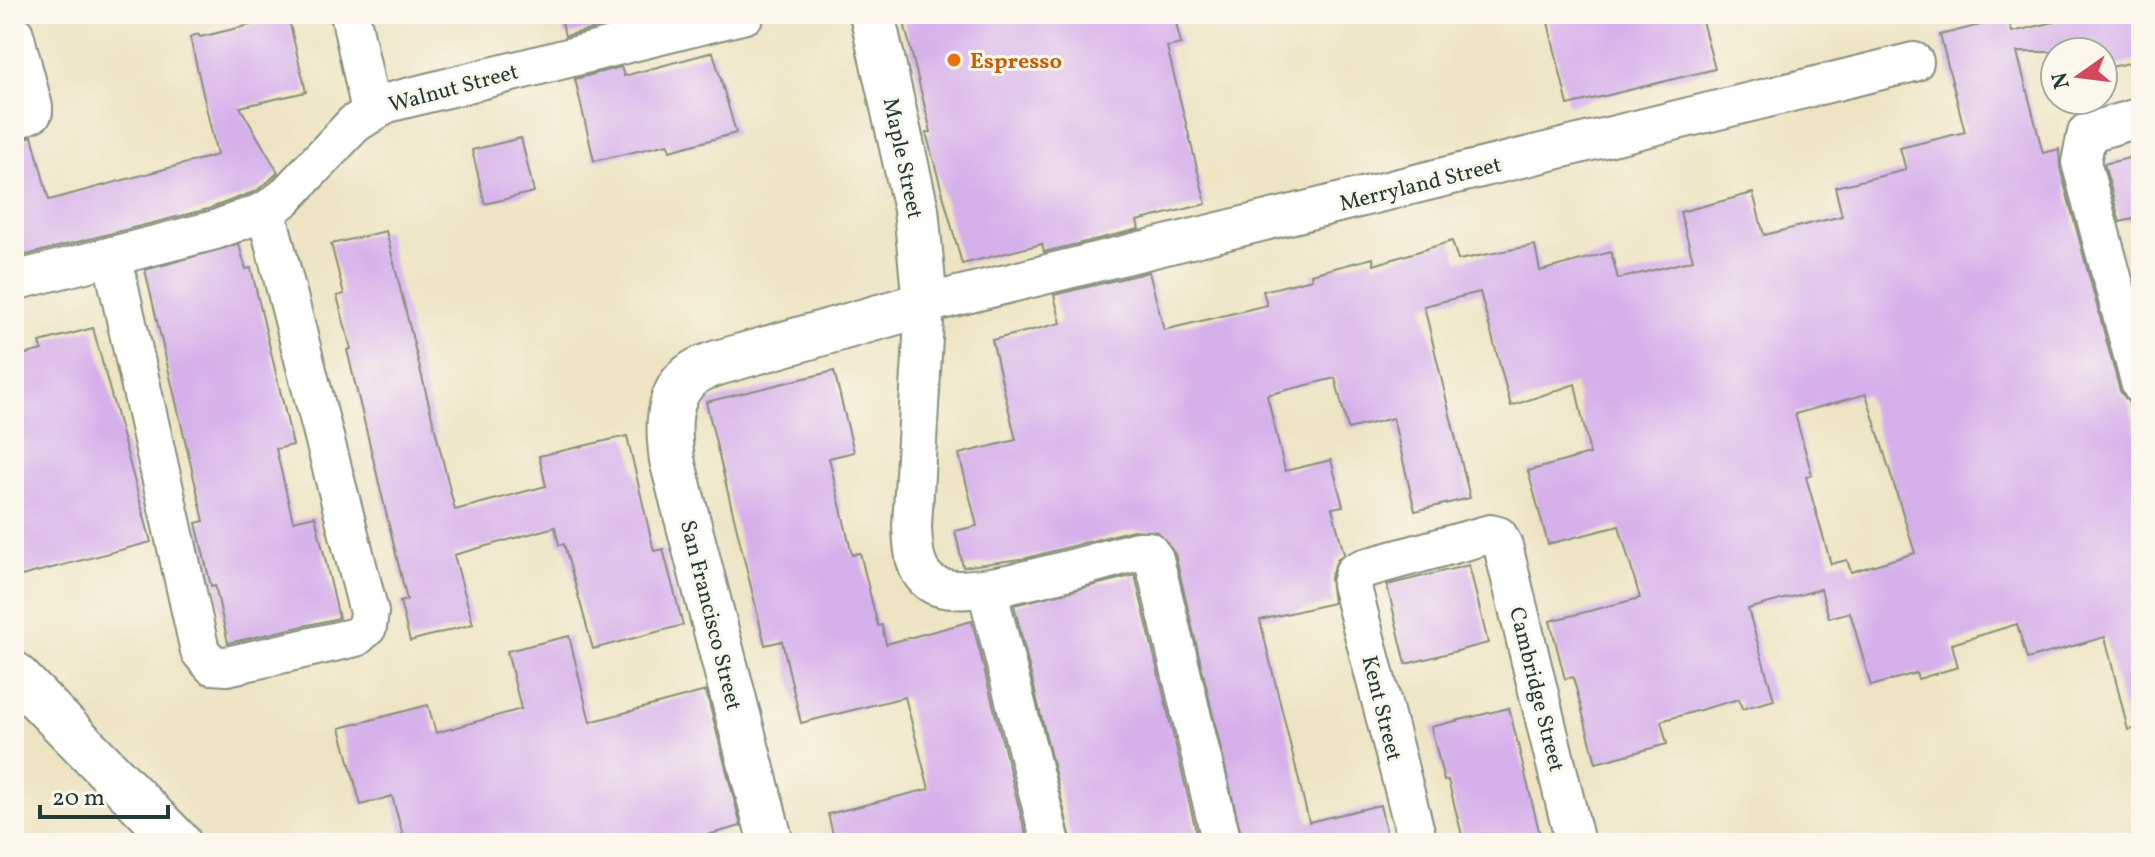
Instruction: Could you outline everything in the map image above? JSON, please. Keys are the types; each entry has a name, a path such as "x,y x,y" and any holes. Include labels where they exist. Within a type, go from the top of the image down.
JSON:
{"street":[{"path":"350,14 371,111"},
{"name":"Walnut Street","path":"14,281 215,230 266,211 284,198 336,142 371,111 404,97 745,14"},
{"name":"Maple Street","path":"872,14 908,163 918,224 925,304"},
{"path":"14,34 33,112 14,120"},
{"name":"Merryland Street","path":"925,304 1914,62"},
{"path":"2141,117 2087,133 2081,162 2141,385"},
{"path":"112,256 200,651 212,665 227,666 356,637 367,627 369,612 266,211"},
{"path":"925,304 912,526 914,555 920,571 931,584 951,590 987,589 1148,551 1154,559 1222,843"},
{"name":"San Francisco Street","path":"771,843 672,460 669,433 671,408 680,387 694,373 717,363 925,304"},
{"name":"Cambridge Street","path":"1354,573 1490,534 1498,536 1503,546 1575,843"},
{"name":"Kent Street","path":"1354,573 1351,584 1418,843"},
{"path":"987,589 1051,843"},
{"path":"14,674 179,843"}],"building":[{"path":"560,14 605,14 608,25 565,36"},
{"path":"902,14 1174,14 1181,44 1167,47 1206,204 1137,221 1139,229 1044,252 1042,244 962,264 926,133 931,132"},
{"path":"1546,14 1700,14 1715,69 1568,105"},
{"path":"2088,14 2141,14 2141,60 2119,65 2119,36 2039,36 2039,52 2017,52 2043,153 2059,149 2060,168 2120,391 2129,403 2141,450 2141,728 2128,730 2105,637 2027,659 2017,624 1952,644 1958,667 1918,679 1916,673 1871,686 1850,612 1829,618 1821,589 1748,609 1774,700 1742,709 1739,699 1661,721 1667,744 1596,763 1573,677 1565,679 1550,621 1640,598 1619,526 1548,544 1528,471 1590,454 1575,384 1511,406 1480,292 1424,306 1470,498 1415,511 1393,418 1348,429 1335,378 1267,395 1285,471 1331,460 1343,506 1332,508 1344,554 1337,560 1330,578 1333,603 1260,620 1309,822 1380,805 1389,843 1243,843 1175,554 1158,532 1133,530 1027,558 963,567 955,531 977,526 959,454 1016,440 992,340 1061,323 1054,295 1149,272 1164,330 1267,305 1263,291 1312,279 1311,274 1373,258 1374,265 1452,241 1458,260 1535,245 1540,271 1611,252 1618,279 1693,260 1680,212 1753,193 1764,235 1842,216 1835,187 1906,170 1900,148 1965,132 1940,35 2008,18 2012,32","holes":["1866,394 1915,553 1851,572 1847,560 1831,564 1806,477 1812,475 1795,414"]},
{"path":"288,16 306,92 240,107 278,172 269,181 256,191 208,209 14,258 14,142 32,136 49,200 217,155 190,37"},
{"path":"713,52 736,133 670,151 668,144 594,161 575,79 621,67 624,76"},
{"path":"521,138 534,192 485,204 472,150"},
{"path":"2141,155 2141,217 2120,222 2104,164"},
{"path":"386,231 455,510 546,486 539,456 627,436 654,551 663,549 683,625 593,649 564,544 559,545 555,527 454,555 473,624 410,641 400,602 407,600 347,350 351,349 337,296 344,294 331,244"},
{"path":"239,244 246,269 251,268 293,445 276,449 293,521 315,516 339,618 228,643 196,523 204,521 145,270"},
{"path":"93,328 151,542 14,578 14,357 42,350 40,342"},
{"path":"834,371 854,452 829,458 852,555 860,553 878,626 882,625 886,644 972,621 1028,843 835,843 828,814 929,789 905,697 801,723 782,641 765,645 706,402"},
{"path":"1469,565 1488,643 1406,664 1387,585"},
{"path":"1135,575 1199,843 1072,843 1014,605"},
{"path":"569,636 590,722 706,691 741,826 677,843 405,843 392,796 361,805 340,728 428,705 436,733 521,709 507,651"},
{"path":"1509,708 1542,843 1464,843 1431,727"}],"place":[{"name":"Espresso","path":"954,60"}]}
